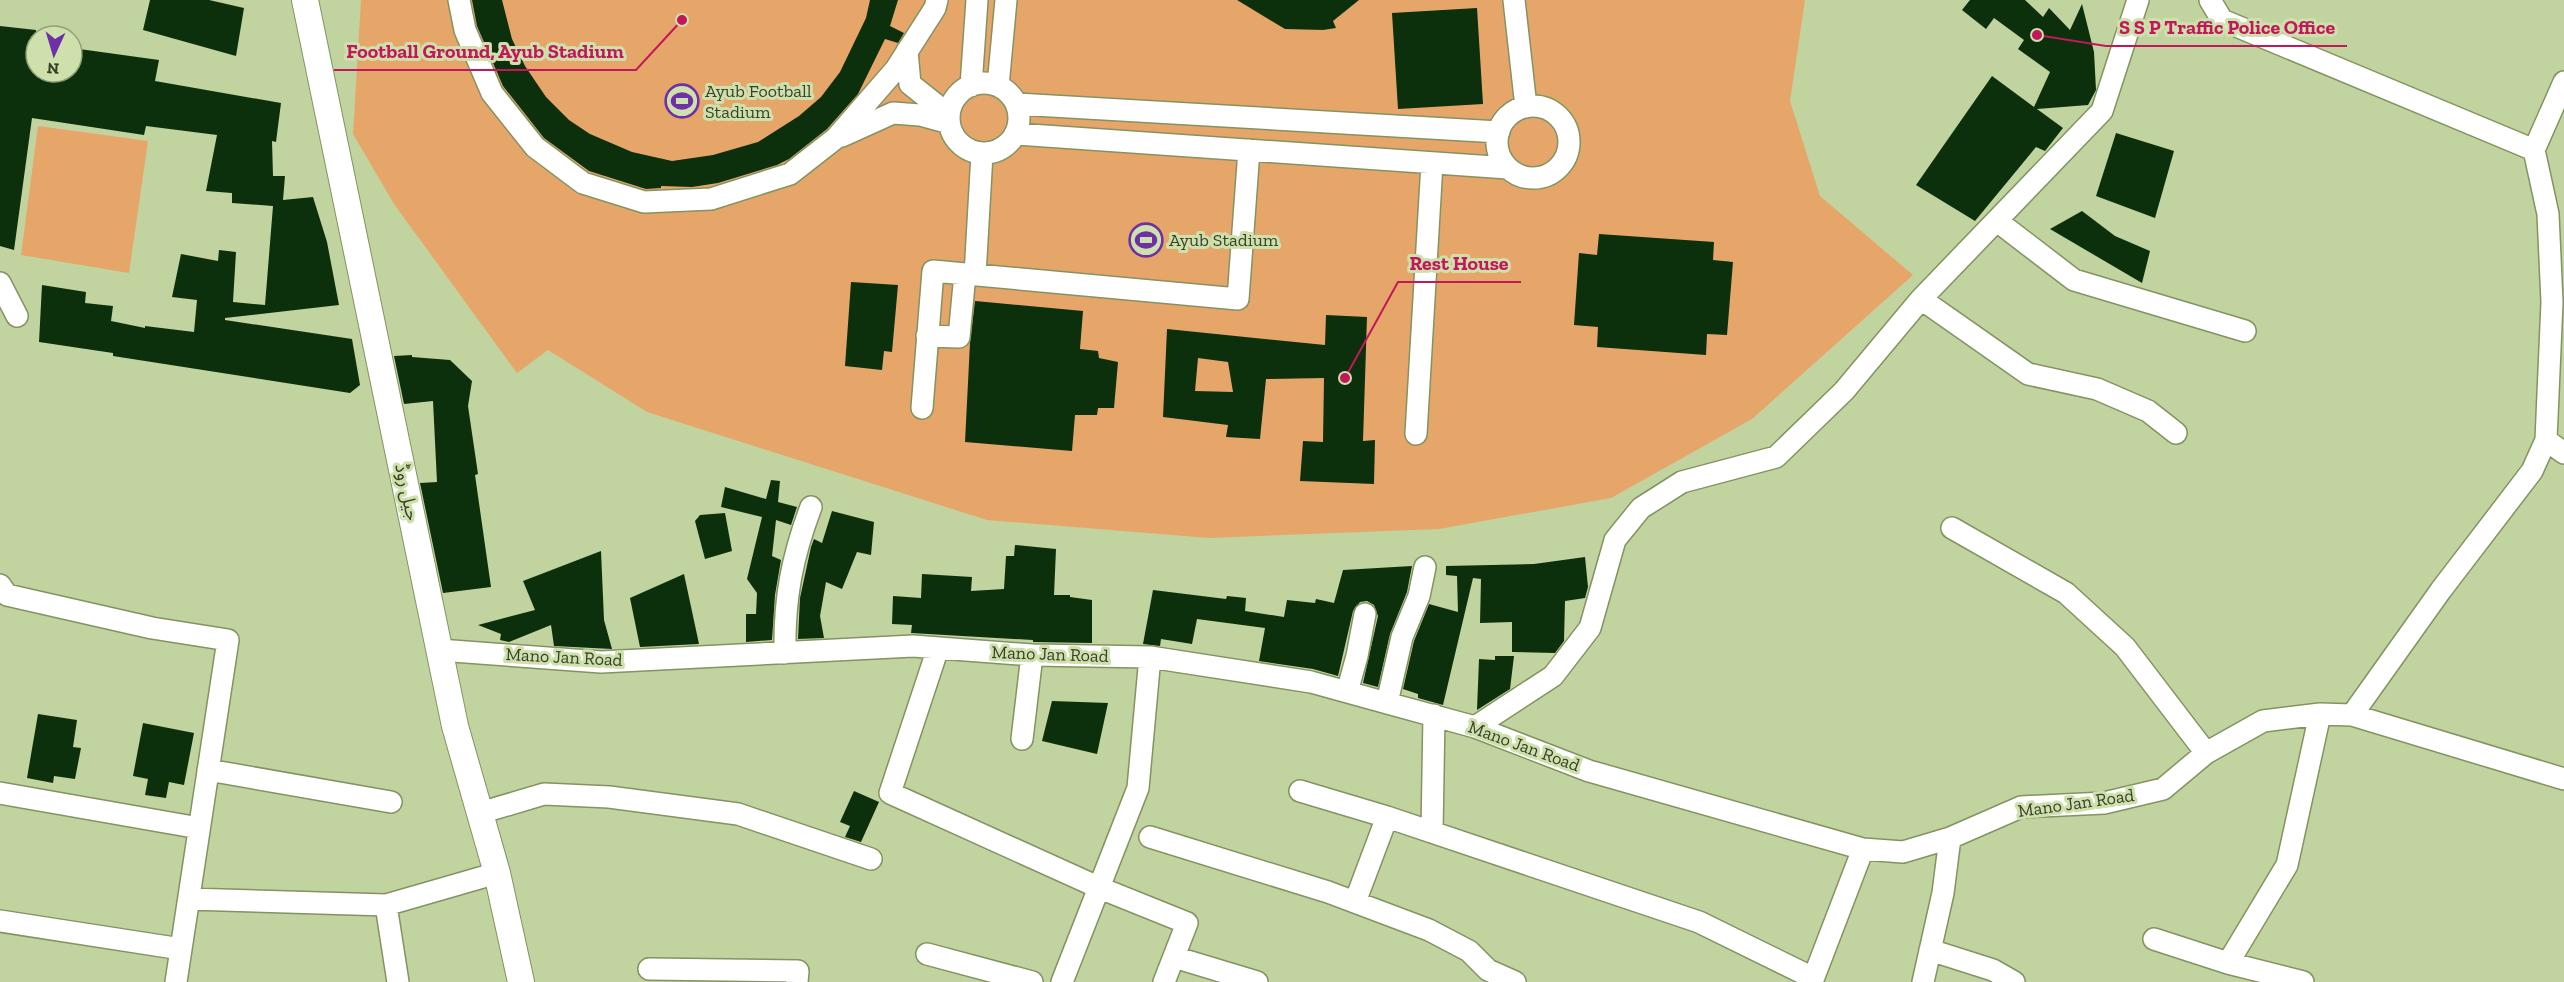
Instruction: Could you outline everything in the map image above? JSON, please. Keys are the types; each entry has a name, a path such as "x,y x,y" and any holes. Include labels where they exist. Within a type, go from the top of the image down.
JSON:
{"main road":[{"name":"جیل روڈ","path":"304,0 455,726 497,873 521,982"}],"street":[{"path":"459,0 465,30 492,93 535,147 583,183 644,202 711,199 790,174 836,138 896,69 938,0"},
{"path":"971,86 977,0"},
{"path":"998,86 1006,0"},
{"path":"1514,0 1526,107"},
{"path":"1475,727 1553,676 1584,636 1590,628 1615,540 1641,508 1682,482 1776,457 1844,391 1921,299 2102,111 2138,0"},
{"path":"2210,0 2222,20 2534,150"},
{"path":"907,51 910,84 949,119"},
{"path":"2352,715 2441,590 2532,471 2546,440 2552,302 2548,214 2534,150 2564,82"},
{"path":"980,83 998,86 1006,90 1017,104 1020,124 1016,134 1002,149 982,154 970,151 953,135 949,119 956,98 971,86 980,83"},
{"path":"1017,104 1499,132"},
{"path":"1526,107 1538,107 1550,111 1560,119 1568,135 1568,153 1562,164 1553,172 1542,177 1529,178 1517,175 1508,168 1498,151 1499,132 1509,116 1526,107"},
{"path":"836,138 893,113 949,119"},
{"path":"1016,134 1508,168"},
{"path":"922,408 933,271 1238,299 1249,150"},
{"path":"927,336 959,337 970,274 982,154"},
{"path":"1416,434 1432,163"},
{"path":"1997,221 2074,280 2245,331"},
{"path":"0,283 17,316"},
{"path":"1921,299 2028,374 2097,389 2148,411 2176,433"},
{"path":"2546,440 2564,453"},
{"path":"786,653 784,615 788,588 811,507"},
{"path":"1952,528 2066,593 2125,647 2206,753"},
{"path":"1388,703 1402,637 1419,596 1425,567"},
{"path":"2,591 152,628 228,640 176,982"},
{"path":"1347,692 1365,614"},
{"name":"Mano Jan Road","path":"439,650 601,662 913,646 1032,655 1150,657 1311,682 1475,727 1589,771 1863,849 1903,852 1950,838 2021,807 2104,803 2163,789 2206,753 2263,721 2320,714 2352,715 2564,778"},
{"path":"938,648 890,794 1100,888 1187,923 1164,982"},
{"path":"1022,739 1032,655"},
{"path":"1062,982 1138,788 1150,657"},
{"path":"2229,963 2287,865 2320,714"},
{"path":"1432,832 1434,715"},
{"path":"208,770 391,802"},
{"path":"1300,791 1387,817 1699,922 1812,980 1863,849"},
{"path":"0,793 200,828"},
{"path":"480,813 544,795 609,797 738,814 871,859"},
{"path":"1355,902 1387,817"},
{"path":"1150,837 1355,902 1429,930 1469,951 1488,970 1515,982"},
{"path":"1923,982 1942,893 1950,838"},
{"path":"189,899 386,905 497,873"},
{"path":"386,905 398,982"},
{"path":"0,921 181,949"},
{"path":"2154,939 2229,963 2303,982"},
{"path":"1930,950 1993,970 2014,982"},
{"path":"927,954 1032,982"},
{"path":"1174,957 1257,982"},
{"path":"649,969 798,971 797,982"}],"shaded area":[{"name":"Ayub Stadium","path":"361,0 1805,0 1790,101 1820,196 1913,275 1752,419 1611,498 1439,529 1209,538 987,520 647,412 548,350 517,373 394,204 353,134"},
{"path":"38,126 148,141 129,273 21,255"}],"building":[{"path":"150,0 209,0 244,8 236,56 143,30"},
{"path":"472,0 502,0 512,39 525,66 546,97 569,120 590,134 632,152 672,161 713,155 758,142 799,116 821,97 840,72 866,18 870,0 898,0 890,26 904,33 898,43 885,39 858,94 827,129 789,159 777,165 718,183 692,187 661,186 661,188 646,189 589,171 544,138 503,86 477,26"},
{"path":"1237,0 1359,0 1333,21 1336,28 1323,30 1285,29"},
{"path":"1970,0 2025,0 2043,17 2049,8 2070,30 2082,4 2094,52 2096,90 2088,105 2037,109 2063,128 2045,151 2036,147 1975,221 1916,185 1992,76 2034,107 2050,72 2018,49 2024,40 1994,18 1986,29 1962,10"},
{"path":"1477,8 1483,104 1398,109 1392,13"},
{"path":"0,26 24,29 24,84 84,84 84,50 159,60 155,81 281,103 276,142 272,141 273,176 285,176 283,200 313,197 327,242 339,305 225,318 225,320 352,339 360,385 350,393 113,356 113,353 39,342 42,285 86,292 85,303 113,306 111,321 145,328 145,326 194,332 197,300 172,297 181,254 218,261 219,250 236,252 233,302 265,305 273,206 232,203 232,193 206,191 217,135 146,126 144,135 32,118 14,250 0,246"},
{"path":"2116,133 2174,151 2155,218 2096,196"},
{"path":"2082,211 2115,236 2150,251 2142,283 2050,229"},
{"path":"1599,234 1714,242 1713,260 1733,262 1727,335 1707,334 1706,355 1597,347 1598,327 1574,325 1579,253 1597,255"},
{"path":"851,282 898,285 892,352 884,351 882,370 845,366"},
{"path":"975,301 1083,311 1080,349 1098,351 1099,358 1118,362 1114,408 1098,408 1097,415 1075,415 1072,451 965,442 970,343"},
{"path":"1326,315 1367,317 1363,441 1375,440 1374,484 1300,481 1303,441 1323,442 1324,378 1266,379 1260,439 1226,437 1228,425 1163,417 1167,329 1325,345","holes":["1198,358 1228,362 1233,392 1195,391"]},
{"path":"412,355 412,357 450,360 472,381 468,406 491,587 443,593 420,483 437,482 433,401 404,404 394,356"},
{"path":"771,480 780,481 778,502 797,507 791,525 776,520 772,556 781,560 775,595 772,640 746,642 746,614 756,614 757,593 747,579 762,517 721,507 725,487 766,499"},
{"path":"832,511 874,522 871,555 857,552 842,589 826,582 820,616 824,638 798,639 800,598 811,547 814,539 822,543"},
{"path":"725,513 732,551 705,559 695,521 700,515"},
{"path":"1015,545 1056,549 1054,595 1070,595 1070,597 1092,600 1092,643 1033,642 1033,640 911,633 912,625 892,624 893,596 921,598 922,574 972,577 971,591 1004,589 1006,556 1014,556"},
{"path":"601,551 604,620 612,649 554,646 551,625 509,642 500,640 501,634 478,625 535,610 523,581"},
{"path":"1585,557 1588,587 1585,598 1565,601 1564,641 1555,653 1512,652 1512,622 1480,623 1481,579 1473,578 1443,705 1418,698 1418,694 1403,689 1414,641 1429,604 1458,612 1457,576 1446,575 1446,566 1534,564"},
{"path":"1412,566 1407,592 1390,634 1378,687 1363,683 1378,616 1374,605 1367,601 1360,602 1353,611 1338,676 1313,669 1259,661 1265,628 1197,619 1192,644 1161,639 1160,646 1143,644 1153,590 1226,599 1227,596 1246,598 1245,611 1284,617 1287,600 1315,603 1316,599 1334,603 1343,570"},
{"path":"684,574 699,644 640,647 630,598"},
{"path":"1495,656 1514,656 1510,689 1477,710 1479,659 1495,660"},
{"path":"1052,701 1108,703 1097,754 1042,741"},
{"path":"38,714 77,720 73,747 81,748 75,779 54,776 53,783 27,778"},
{"path":"143,723 194,733 184,785 169,782 166,798 145,795 148,779 133,776"},
{"path":"854,791 879,802 861,842 845,837 850,826 840,822"}],"place":[{"name":"Football Ground, Ayub Stadium","path":"682,20"},
{"name":"S S P Traffic Police Office","path":"2037,35"},
{"name":"Ayub Football Stadium","path":"682,101"},
{"name":"Ayub Stadium","path":"1146,240"},
{"name":"Rest House","path":"1345,378"}]}
